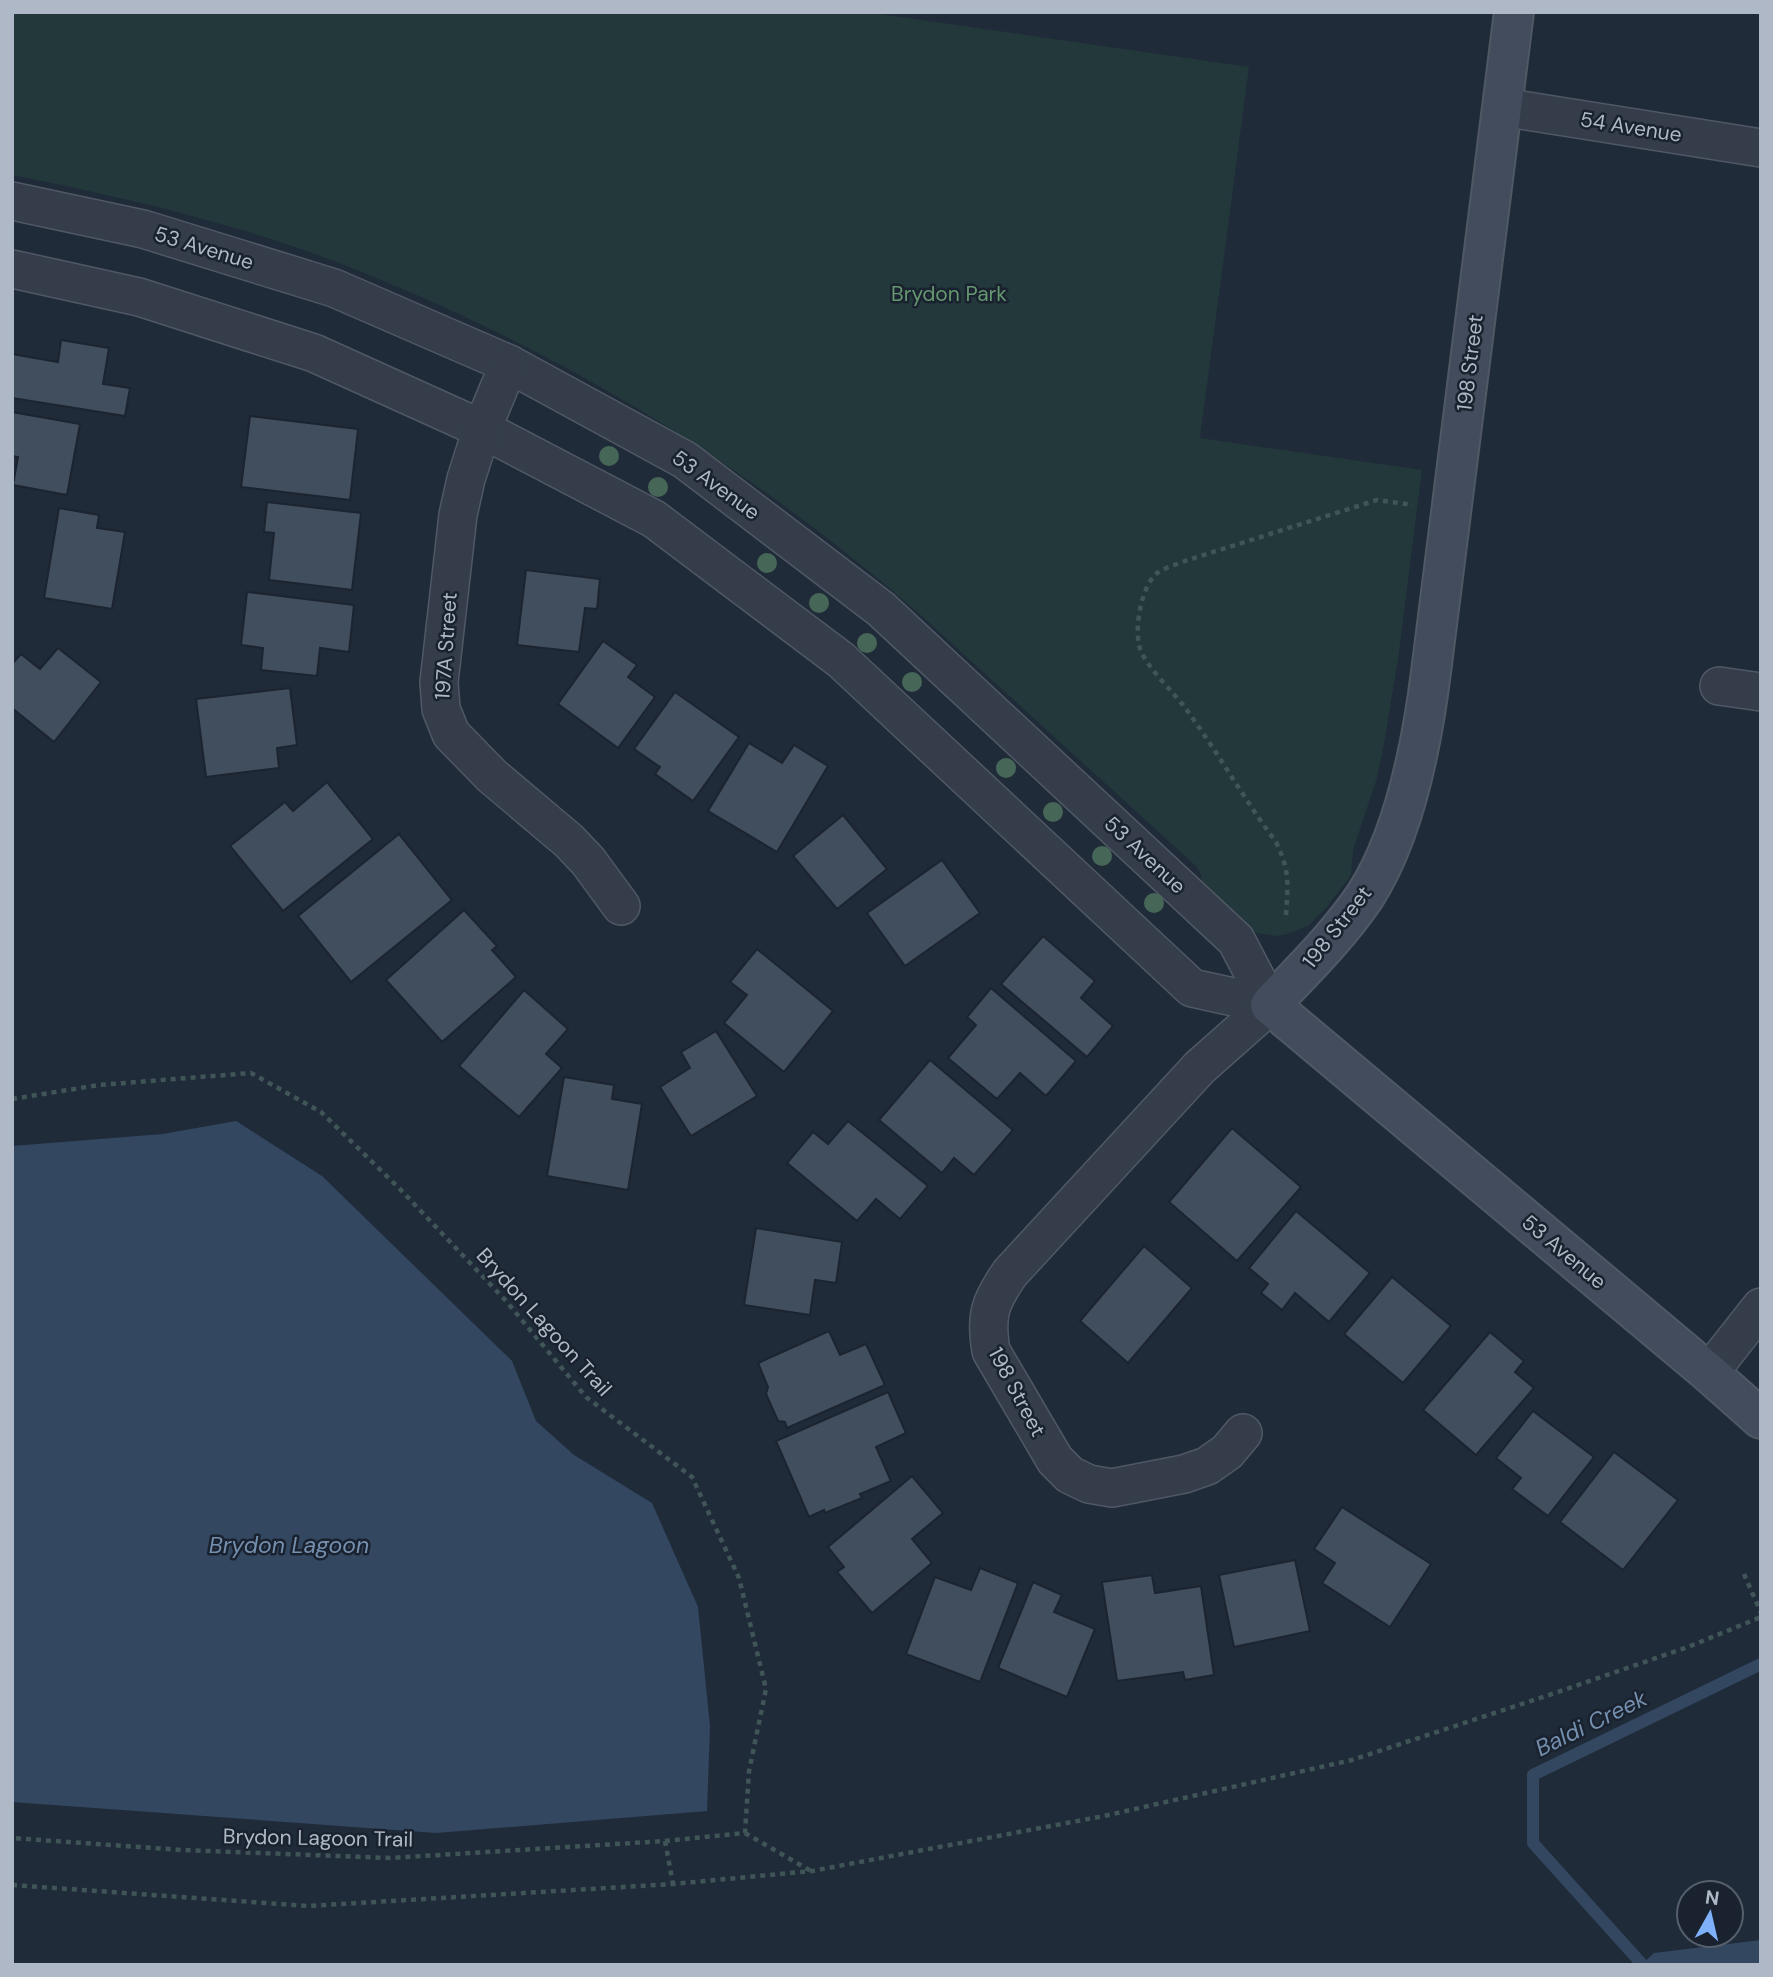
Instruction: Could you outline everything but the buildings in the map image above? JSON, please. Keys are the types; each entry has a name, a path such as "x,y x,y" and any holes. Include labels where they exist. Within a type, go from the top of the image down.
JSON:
{"street":[{"name":"198 Street","path":"1243,1433 1227,1452 1207,1466 1185,1475 1112,1488 1088,1484 1070,1475 1055,1460 991,1351 989,1312 995,1294 1010,1273 1200,1067 1270,1005 1332,939 1366,894 1384,859 1409,786 1426,711 1514,12"},
{"name":"54 Avenue","path":"1502,107 1761,148"},
{"name":"53 Avenue","path":"12,201 143,229 334,288 509,364 685,460 881,609 1236,940 1270,1005 1761,1419"},
{"name":"53 Avenue","path":"12,269 138,297 314,353 482,429 654,519 841,660 1192,988 1270,1005"},
{"name":"197A Street","path":"509,364 482,429 458,514 439,682 441,709 451,734 492,776 569,841 588,861 621,906"},
{"path":"1719,686 1761,692"},
{"path":"1709,1373 1761,1307"}],"path":[{"path":"1286,915 1289,881 1285,861 1276,842 1139,647 1138,621 1149,582 1158,572 1185,561 1377,500 1452,511"},
{"name":"Brydon Lagoon Trail","path":"12,1099 99,1085 251,1073 321,1112 399,1188 506,1301 586,1397 692,1477 739,1578 766,1689 749,1771 745,1833 666,1842 390,1858 182,1850 12,1838"},
{"path":"12,1885 308,1906 673,1885 812,1871 1104,1816 1352,1760 1688,1647 1761,1615 1744,1574"},
{"path":"745,1833 812,1871"},
{"path":"666,1842 673,1885"}],"green space":[{"name":"Brydon Park","path":"12,12 866,12 1249,67 1200,438 1422,470 1398,659 1384,744 1377,778 1353,850 1351,875 1309,925 1277,936 1246,929 1202,889 1201,875 1197,867 915,610 800,517 680,435 618,397 489,328 354,269 210,221 126,199 12,175"}],"water":[{"name":"Brydon Lagoon","path":"236,1121 322,1176 512,1361 536,1421 574,1455 652,1503 698,1607 710,1726 707,1811 436,1833 12,1802 12,1146 163,1134"},
{"path":"1761,1940 1761,1965 1641,1965 1654,1953 1687,1949 1745,1949 1745,1942"}],"waterway":[{"name":"Baldi Creek","path":"1641,1963 1533,1843 1533,1775 1761,1664"}]}
